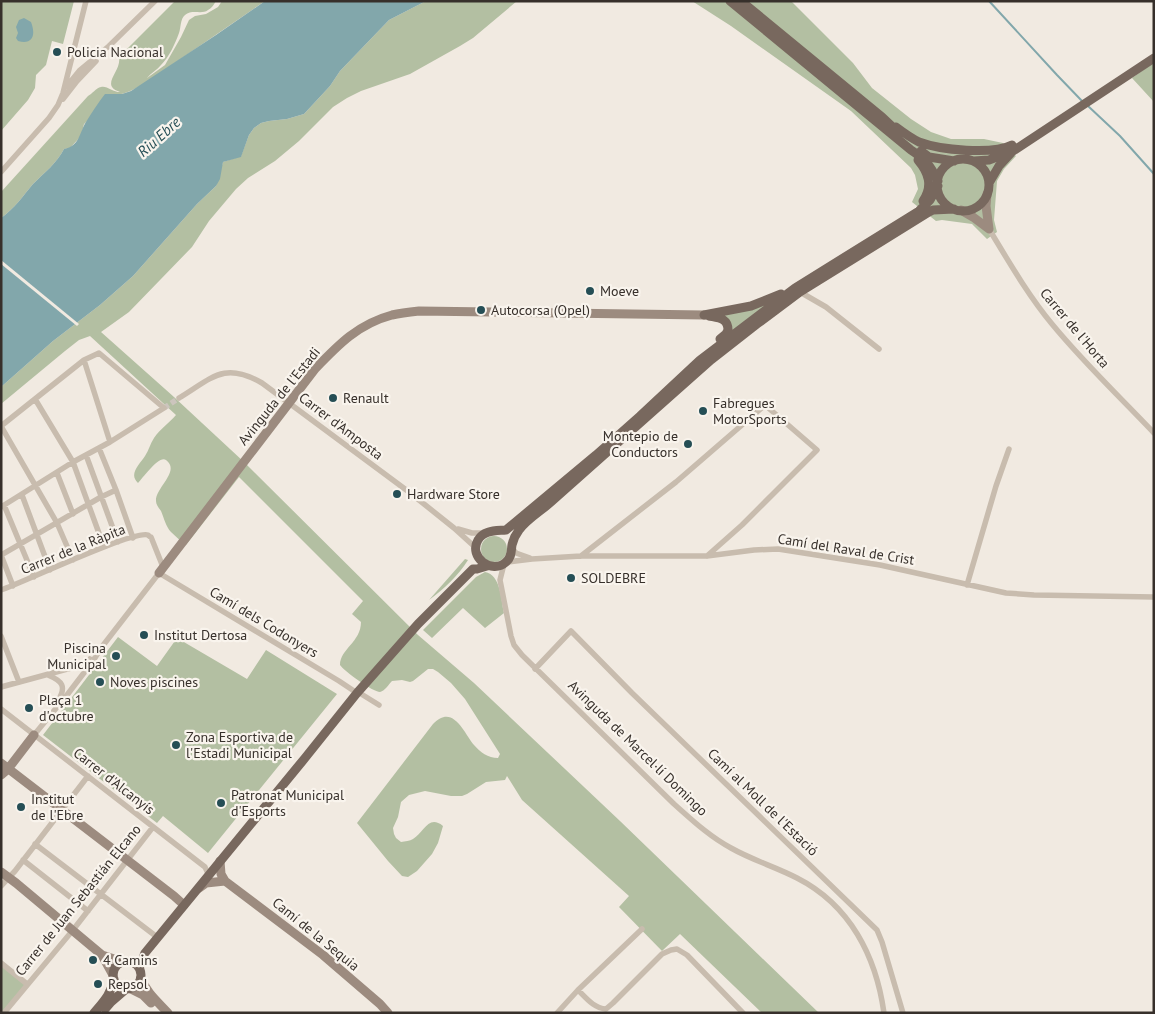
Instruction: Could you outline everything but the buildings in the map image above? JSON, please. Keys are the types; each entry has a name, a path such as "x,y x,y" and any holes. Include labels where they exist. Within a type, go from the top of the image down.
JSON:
{"main road":[{"path":"730,1 927,163 932,168 938,184 939,194 948,205 958,210"},
{"path":"741,1 929,157 954,161 964,159 974,161 989,160 1012,151 1154,58"},
{"path":"882,117 912,139 929,145 939,148 986,151 1005,148 1038,129 1052,125"},
{"path":"903,220 920,206 928,189 928,176 911,150"},
{"path":"476,550 478,558 488,566 494,567 505,563 511,556 512,546 518,531 524,525 711,360 797,290 933,210 969,210 975,208 987,194 989,183 999,166 1012,151"},
{"path":"700,360 797,290 925,206 938,184 943,169 954,161"},
{"path":"974,161 984,170 989,183"},
{"path":"704,314 751,306 797,290"},
{"path":"139,968 145,953 157,937 357,692 418,624 473,569 479,539 485,533 506,530 640,416 726,334 728,330 723,318 704,314"},
{"path":"498,531 506,534 512,546"},
{"path":"473,569 477,570 488,566"},
{"path":"94,1013 110,994 116,968 145,953"},
{"path":"102,1013 111,1002 138,984 141,978 139,968 134,964 126,962"},
{"path":"114,977 118,986 128,989"}],"street":[{"path":"58,105 71,64 86,1"},
{"path":"1,172 49,118 77,81 109,46 155,1"},
{"path":"63,93 81,69 109,46"},
{"path":"71,64 81,69"},
{"path":"987,194 986,206 990,229"},
{"path":"958,210 973,217 990,229"},
{"name":"Carrer de l'Horta","path":"990,229 1027,290 1051,323 1077,353 1154,433"},
{"path":"797,290 826,308 879,349"},
{"name":"Avinguda de l'Estadi","path":"34,735 82,676 101,648 315,369 340,343 365,326 392,316 419,311 704,314"},
{"path":"34,577 3,506 22,495 36,486 57,473 73,462 110,442 164,408 99,353 84,360 1,426 36,486 57,524 73,560"},
{"path":"84,360 110,442"},
{"name":"Carrer d'Amposta","path":"179,398 216,375 238,372 250,376 289,402 408,492 454,528 476,550"},
{"path":"35,399 73,462 104,547"},
{"path":"581,556 676,482 765,405 817,450 742,525 707,556"},
{"path":"99,448 133,538"},
{"path":"967,585 996,486 1009,449"},
{"path":"86,455 118,542"},
{"path":"57,473 73,514"},
{"path":"13,586 1,555 116,490"},
{"path":"22,495 50,570"},
{"path":"454,528 472,533 485,533"},
{"name":"Carrer de la Ràpita","path":"1,590 104,547 148,535 151,537 161,570"},
{"path":"512,546 516,553 532,559"},
{"name":"Camí del Raval de Crist","path":"505,563 532,559 581,556 707,556 778,549 880,565 1006,593 1154,596"},
{"path":"500,580 505,563"},
{"path":"488,566 500,580"},
{"name":"Camí dels Codonyers","path":"161,570 379,706"},
{"name":"Avinguda de Marcel·lí Domingo","path":"500,580 514,645 536,669 674,804 694,822 732,848 799,878 834,903 857,931 868,950 879,984 884,1013"},
{"name":"Camí al Moll de l'Estació","path":"536,669 571,631 632,693 877,930 903,1013"},
{"path":"1,636 20,682"},
{"path":"1,687 79,666 88,662 101,648"},
{"path":"79,666 82,676"},
{"path":"47,718 62,694 63,688 58,680 48,675"},
{"name":"Carrer d'Alcanyís","path":"1,710 205,867 208,876"},
{"path":"34,735 4,769 61,809 174,896 184,906"},
{"path":"1,886 5,875 23,860 88,776"},
{"name":"Carrer de Juan Sebastián Elcano","path":"4,1013 73,930 153,827"},
{"path":"35,844 157,937"},
{"path":"23,860 88,911"},
{"path":"197,889 206,883 225,881 220,874 220,861"},
{"path":"5,875 102,955 114,977"},
{"name":"Camí de la Sequia","path":"225,881 323,955 388,1013"},
{"path":"557,1013 642,928"},
{"path":"578,990 594,1005 606,1009 662,954 677,949 687,955 743,1013"},
{"path":"102,955 126,962"},
{"path":"1,963 27,984"},
{"path":"141,978 150,994 168,1013"},
{"path":"128,989 143,995 160,1013"}],"green space":[{"path":"1,1 74,1 63,44 52,41 46,65 36,75 35,88 28,100 1,131"},
{"path":"175,1 216,1 206,11 191,12 183,17 174,46 164,62 147,78 165,65 189,20 195,16 206,14 218,7 222,1 265,1 147,82 127,92 115,95 84,124 81,136 70,148 64,149 54,163 1,218 1,192 88,96 103,87 120,92 111,86 119,63 119,57"},
{"path":"426,1 517,1 473,38 460,46 410,74 361,91 333,107 299,141 236,189 209,221 192,247 129,312 101,332 244,462 418,635 474,683 819,1013 762,1013 680,934 662,951 619,907 629,896 522,800 507,776 505,780 486,782 462,796 425,791 409,795 401,802 398,817 393,828 396,838 401,842 413,839 430,823 434,822 443,826 438,843 432,854 417,871 408,877 402,876 357,823 433,724 440,718 452,718 479,750 488,756 498,758 500,754 465,699 451,683 433,669 428,669 410,682 402,680 392,681 380,692 365,685 343,668 340,665 343,654 358,635 360,629 361,622 352,614 363,601 239,477 186,545 173,534 168,528 156,501 159,491 171,469 170,464 163,459 159,461 138,483 134,476 154,438 176,415 90,336 79,340 1,404 1,387 53,341 100,305 133,276 197,204 216,186 223,162 241,156 249,135 254,128 261,123 304,114 330,86 340,71 389,20"},
{"path":"692,1 791,1 853,63 872,88 911,119 931,132 951,139 984,139 1003,143 1016,156 1004,169 997,181 994,220 997,232 987,239 972,224 936,221 912,202 918,189 915,175 911,168 851,111 731,26"},
{"path":"1154,62 1154,102 1132,78"},
{"path":"777,299 728,335 720,314"},
{"path":"494,536 504,539 507,549 504,559 494,562 484,559 481,549 484,539"},
{"path":"465,559 468,560 456,576 429,600"},
{"path":"485,572 490,574 497,583 504,613 485,628 463,608 432,638 423,630 476,577"},
{"name":"Zona Esportiva de l'Estadi Municipal","path":"118,637 157,666 177,638 247,679 266,650 337,694 208,853 163,816 157,823 43,735"},
{"path":"1,963 27,984 1,1013"}],"water":[{"name":"Riu Ebre","path":"265,1 426,1 389,20 340,71 330,86 304,114 261,123 254,128 249,135 241,157 223,162 220,179 216,186 197,204 133,276 100,305 53,341 1,387 1,218 54,163 64,149 76,142 86,122 105,94 122,94 131,91"},
{"path":"24,18 31,22 33,31 32,38 27,42 18,41 16,38 18,33 16,27 19,20"}],"pier":[{"path":"1,260 79,324 77,326 1,264"}],"waterway":[{"path":"989,1 1082,101"},
{"path":"1088,106 1120,136 1154,174"}],"tunnel":[{"path":"164,408 179,398"}],"place":[{"name":"Policia Nacional","path":"57,52"},
{"name":"Moeve","path":"590,291"},
{"name":"Autocorsa (Opel)","path":"481,310"},
{"name":"Renault","path":"333,398"},
{"name":"Fabregues MotorSports","path":"703,411"},
{"name":"Montepio de Conductors","path":"688,444"},
{"name":"Hardware Store","path":"397,494"},
{"name":"SOLDEBRE","path":"571,578"},
{"name":"Institut Dertosa","path":"144,635"},
{"name":"Piscina Municipal","path":"116,656"},
{"name":"Noves piscines","path":"100,682"},
{"name":"Plaça 1 d'octubre","path":"29,708"},
{"name":"Zona Esportiva de l'Estadi Municipal","path":"176,745"},
{"name":"Patronat Municipal d'Esports","path":"221,803"},
{"name":"Institut de l'Ebre","path":"21,807"},
{"name":"4 Camins","path":"93,960"},
{"name":"Repsol","path":"98,984"}]}
